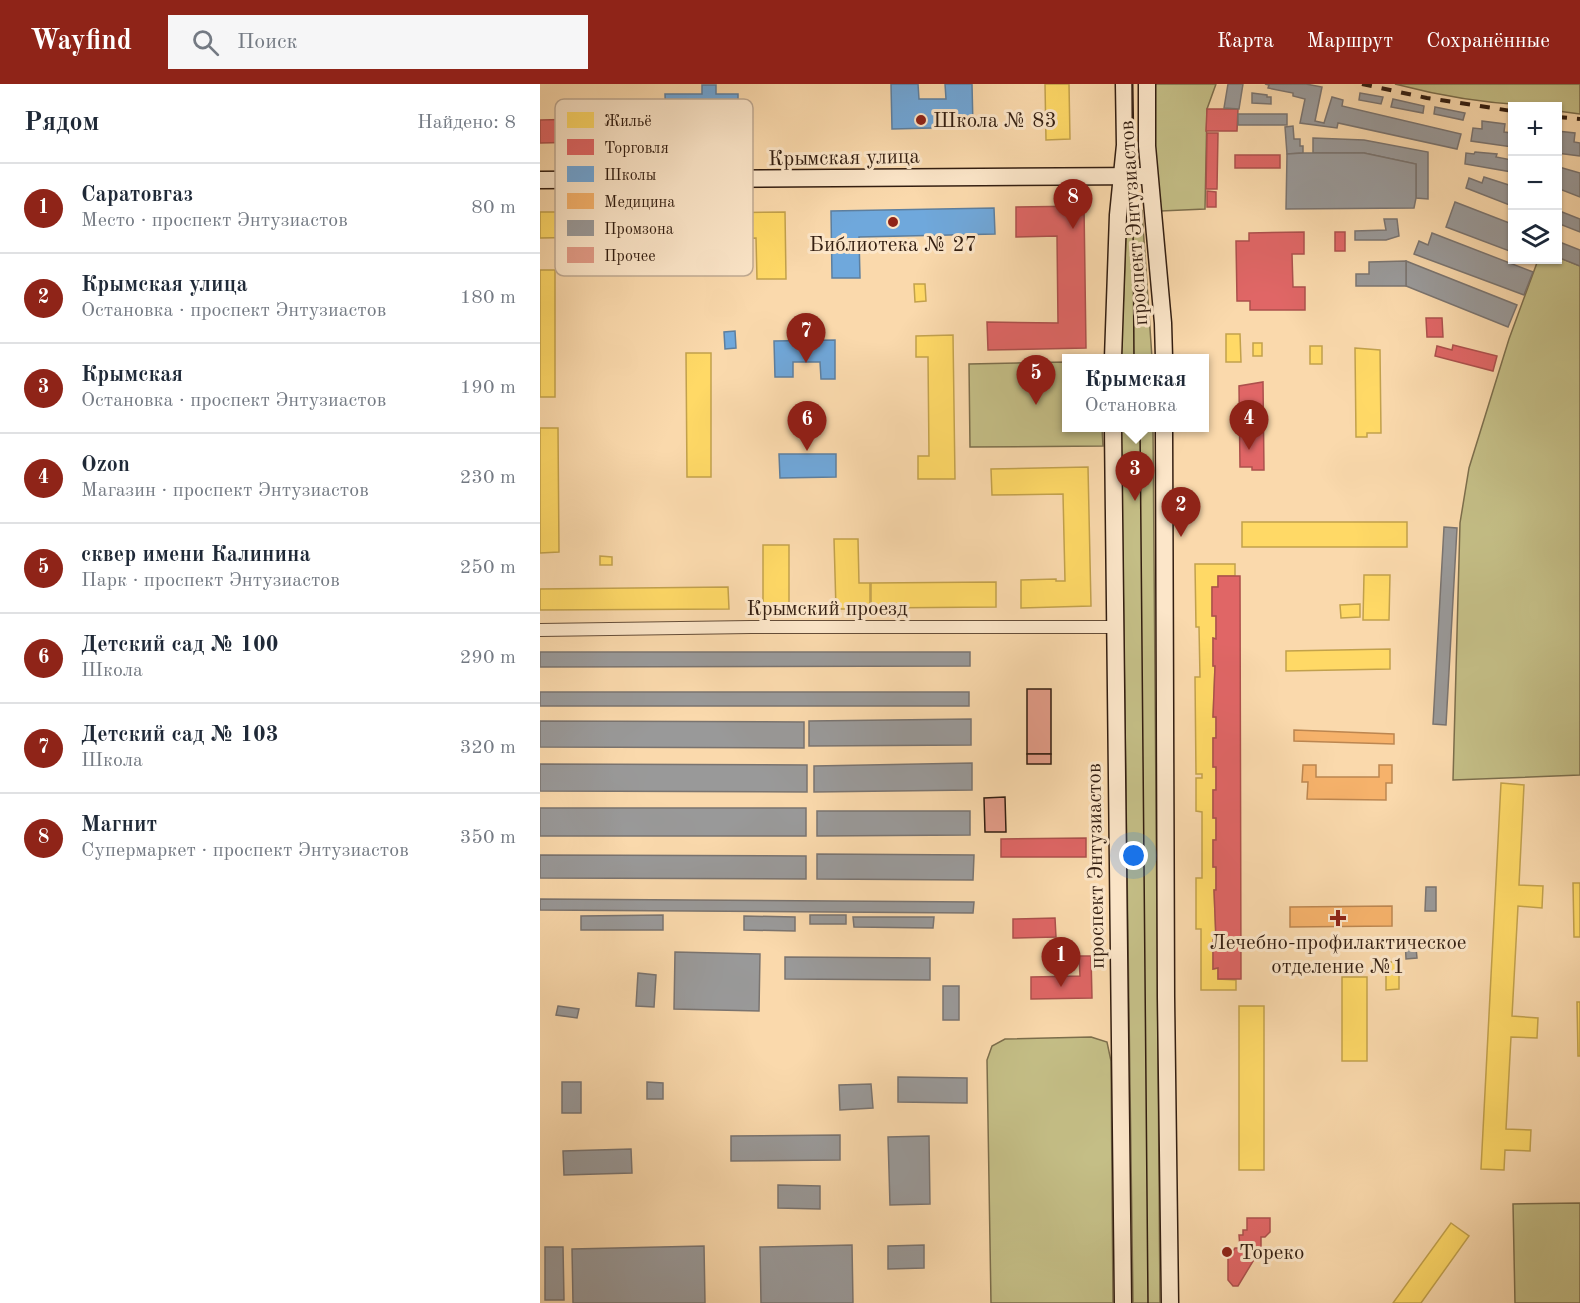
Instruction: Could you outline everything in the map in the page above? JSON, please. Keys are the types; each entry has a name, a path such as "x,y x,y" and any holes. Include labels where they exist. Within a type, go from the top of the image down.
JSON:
{"main road":[{"name":"проспект Энтузиастов","path":"1113,354 1118,215 1123,176 1124,84"},
{"name":"проспект Энтузиастов","path":"1147,84 1147,146 1164,354"},
{"name":"Крымская улица","path":"753,179 1149,176"},
{"name":"Крымская улица","path":"540,180 555,180"},
{"name":"проспект Энтузиастов","path":"1113,432 1123,1303"},
{"path":"1164,432 1166,986 1170,1303"}],"street":[{"name":"Крымский проезд","path":"540,630 751,627 1115,627"}],"shaded area":[{"path":"1154,84 1216,84 1207,109 1205,209 1161,211 1154,138"},
{"path":"1395,84 1580,84 1580,114 1562,112 1562,102 1508,102 1508,104 1435,93"},
{"path":"1130,205 1139,205 1142,211 1152,354 1121,354 1127,210"},
{"path":"1562,259 1580,266 1580,775 1453,780 1460,523 1469,468 1509,339 1537,264 1562,264"},
{"path":"1062,362 1062,432 1102,432 1103,446 970,447 969,364"},
{"path":"1121,432 1153,432 1160,1303 1133,1303"},
{"path":"1091,1037 1107,1042 1111,1061 1113,1303 991,1303 987,1060 992,1046 1005,1039"},
{"path":"1580,1203 1580,1303 1515,1303 1513,1204"}],"building: Жильё":[{"path":"1045,84 1069,84 1070,139 1046,140"},
{"path":"540,212 555,212 555,238 540,238"},
{"path":"753,212 785,212 786,279 757,279"},
{"path":"540,270 555,270 555,397 540,397"},
{"path":"914,284 925,284 926,301 915,302"},
{"path":"1226,334 1240,334 1241,362 1226,362"},
{"path":"953,335 955,479 918,479 918,456 929,456 928,357 916,357 916,336"},
{"path":"1253,343 1262,343 1262,356 1253,356"},
{"path":"1310,346 1322,346 1322,364 1310,364"},
{"path":"1355,348 1380,350 1381,433 1367,433 1367,437 1356,437"},
{"path":"686,353 711,353 711,477 687,477"},
{"path":"540,428 558,428 559,552 540,553"},
{"path":"1088,467 1091,606 1021,608 1021,580 1065,581 1063,494 992,495 991,469"},
{"path":"1242,522 1407,522 1407,547 1242,547"},
{"path":"834,539 858,539 859,583 870,583 870,609 836,609"},
{"path":"763,545 789,545 789,609 763,609"},
{"path":"600,556 612,557 612,565 600,565"},
{"path":"1195,564 1235,564 1235,576 1218,576 1218,587 1212,587 1212,616 1216,616 1216,639 1213,638 1213,666 1215,666 1213,717 1216,717 1216,738 1213,738 1213,767 1216,767 1216,790 1213,790 1213,818 1216,818 1216,840 1213,840 1213,867 1216,867 1216,890 1214,890 1216,940 1213,940 1213,969 1218,968 1218,979 1236,980 1236,990 1201,990 1201,929 1196,929 1196,878 1202,878 1202,812 1196,811 1196,778 1202,778 1202,774 1196,774 1195,677 1200,677"},
{"path":"1364,575 1390,575 1389,620 1363,620"},
{"path":"996,582 996,607 871,608 871,583"},
{"path":"728,587 729,609 540,610 540,589"},
{"path":"1360,604 1360,617 1341,618 1340,605"},
{"path":"1390,649 1390,669 1286,671 1286,651"},
{"path":"1501,783 1524,785 1519,885 1543,886 1542,908 1518,906 1512,1016 1538,1018 1537,1038 1511,1037 1506,1129 1531,1130 1530,1151 1505,1150 1504,1170 1481,1169"},
{"path":"1573,883 1580,883 1580,937 1574,937"},
{"path":"1386,962 1399,962 1399,989 1386,990"},
{"path":"1342,977 1367,977 1367,1061 1342,1061"},
{"path":"1577,1002 1580,1002 1580,1056 1578,1056"},
{"path":"1239,1006 1264,1006 1264,1170 1239,1170"},
{"path":"1451,1223 1469,1236 1421,1303 1393,1303"}],"building: Торговля":[{"path":"1207,109 1238,109 1237,131 1206,131"},
{"path":"540,120 555,120 555,143 540,143"},
{"path":"1207,133 1218,133 1217,189 1206,189"},
{"path":"1235,155 1280,155 1280,168 1235,168"},
{"path":"1207,191 1216,192 1216,207 1207,207"},
{"path":"1084,206 1086,348 988,350 987,322 1058,323 1057,236 1016,237 1016,207"},
{"path":"1304,232 1304,254 1292,254 1293,287 1305,287 1305,310 1250,310 1250,301 1237,301 1236,241 1249,241 1249,233"},
{"path":"1335,232 1345,232 1345,251 1335,251"},
{"path":"1426,318 1442,318 1443,337 1427,337"},
{"path":"1453,345 1497,356 1493,371 1435,356 1437,346 1452,350"},
{"path":"1263,382 1264,470 1252,470 1252,467 1240,467 1239,386"},
{"path":"1218,576 1240,576 1241,979 1218,979 1218,968 1213,969 1213,940 1216,940 1214,890 1216,890 1216,867 1213,867 1213,840 1216,840 1216,818 1213,818 1213,790 1216,790 1216,767 1213,767 1213,738 1216,738 1216,717 1213,717 1215,666 1213,666 1213,638 1216,639 1216,616 1212,616 1212,587 1218,587"},
{"path":"1086,838 1086,857 1001,857 1001,839"},
{"path":"1055,918 1056,937 1013,938 1013,919"},
{"path":"1079,956 1091,956 1092,998 1031,999 1031,977 1080,976"},
{"path":"1247,1218 1270,1218 1270,1232 1265,1237 1261,1237 1261,1248 1240,1248 1239,1235 1243,1235 1243,1230 1247,1230"},
{"path":"1235,1248 1261,1248 1238,1286 1233,1286 1228,1280 1228,1258"}],"building: Школы":[{"path":"891,84 918,84 919,99 946,99 945,84 972,84 973,127 892,129"},
{"path":"702,85 716,85 716,94 738,94 738,99 665,99 665,94 702,94"},
{"path":"994,208 995,234 859,237 860,278 832,278 831,211"},
{"path":"735,331 736,348 725,349 724,332"},
{"path":"835,340 835,379 821,379 820,362 793,362 793,377 775,377 774,341"},
{"path":"779,454 836,454 836,477 780,478"}],"building: Медицина":[{"path":"1294,730 1394,734 1394,744 1294,741"},
{"path":"1303,765 1316,765 1316,777 1379,777 1379,765 1392,765 1392,783 1386,783 1386,800 1307,799 1308,782 1302,782"},
{"path":"1392,906 1392,926 1290,927 1290,907"}],"building: Промзона":[{"path":"1228,84 1243,84 1239,109 1224,108"},
{"path":"1265,84 1306,84 1322,87 1315,121 1324,123 1332,97 1343,100 1342,106 1461,134 1457,149 1338,123 1337,128 1300,123 1305,99 1293,96 1293,93 1268,88 1269,85"},
{"path":"1252,93 1271,97 1271,104 1252,103"},
{"path":"1360,93 1383,97 1381,104 1359,100"},
{"path":"1393,99 1424,106 1423,113 1391,107"},
{"path":"1435,107 1465,113 1463,120 1434,114"},
{"path":"1238,114 1287,114 1287,125 1238,125"},
{"path":"1482,121 1505,124 1504,132 1508,132 1508,146 1471,141 1473,128 1482,129"},
{"path":"1293,126 1294,139 1300,139 1303,153 1287,154 1285,127"},
{"path":"1562,132 1575,133 1574,142 1580,143 1580,156 1562,154"},
{"path":"1313,138 1364,140 1428,152 1428,199 1416,198 1416,164 1364,153 1313,153"},
{"path":"1475,152 1497,154 1496,157 1508,159 1508,171 1465,164 1466,153 1474,154"},
{"path":"1364,153 1416,164 1414,208 1286,209 1287,154"},
{"path":"1562,168 1580,173 1580,197 1562,190"},
{"path":"1484,177 1508,185 1508,204 1466,188 1469,178 1482,183"},
{"path":"1455,202 1508,222 1508,250 1446,227"},
{"path":"1562,212 1580,219 1580,232 1562,225"},
{"path":"1384,219 1397,219 1399,236 1386,240 1355,240 1355,231 1386,230"},
{"path":"1432,233 1533,272 1524,295 1414,254 1419,241 1428,245"},
{"path":"1562,243 1580,250 1580,266 1562,259"},
{"path":"1406,261 1517,305 1508,327 1406,286"},
{"path":"1406,261 1406,286 1356,286 1356,274 1369,274 1369,262"},
{"path":"1444,527 1457,528 1446,725 1433,724"},
{"path":"540,652 970,652 970,666 540,667"},
{"path":"540,692 969,692 969,706 540,706"},
{"path":"971,719 971,745 809,746 809,721"},
{"path":"540,721 804,722 804,748 540,747"},
{"path":"972,763 972,790 814,792 814,766"},
{"path":"540,764 807,765 807,792 540,791"},
{"path":"540,808 806,808 806,836 540,836"},
{"path":"817,811 970,811 970,835 817,836"},
{"path":"817,854 974,855 973,880 817,879"},
{"path":"540,855 806,856 806,879 540,878"},
{"path":"1426,887 1436,887 1436,911 1425,911"},
{"path":"540,899 974,902 973,913 540,910"},
{"path":"663,915 663,930 581,930 581,916"},
{"path":"810,915 846,915 846,924 810,924"},
{"path":"744,916 795,917 795,931 744,930"},
{"path":"853,917 934,917 933,928 854,927"},
{"path":"1405,937 1415,937 1417,958 1406,959"},
{"path":"675,952 760,954 759,1011 674,1009"},
{"path":"785,957 930,958 930,980 785,979"},
{"path":"638,973 656,975 654,1007 636,1006"},
{"path":"943,986 959,986 959,1020 943,1020"},
{"path":"558,1006 579,1009 577,1018 556,1015"},
{"path":"898,1077 967,1078 967,1103 898,1102"},
{"path":"562,1082 581,1082 581,1113 562,1113"},
{"path":"647,1082 663,1083 663,1099 647,1099"},
{"path":"871,1084 873,1108 840,1110 839,1085"},
{"path":"840,1135 840,1160 731,1161 731,1136"},
{"path":"929,1136 930,1204 890,1205 888,1137"},
{"path":"631,1149 632,1173 564,1175 563,1151"},
{"path":"778,1185 820,1186 820,1209 778,1208"},
{"path":"852,1245 853,1303 761,1303 760,1247"},
{"path":"924,1245 924,1268 888,1269 888,1246"},
{"path":"704,1246 705,1303 573,1303 572,1249"},
{"path":"545,1247 563,1247 564,1300 545,1300"}],"building: Прочее":[{"path":"1027,689 1051,689 1051,754 1027,754"},
{"path":"1027,754 1051,754 1051,764 1027,764"},
{"path":"1005,797 1006,832 985,832 984,798"}],"tram line":[{"path":"1132,84 1134,354"},
{"path":"1140,432 1148,1303"}],"railway":[{"path":"1362,84 1427,98 1508,110"},
{"path":"1562,117 1580,119"}],"place":[{"name":"Школа № 83","path":"921,120"},
{"name":"Библиотека № 27","path":"893,222"},
{"name":"Магнит","path":"1073,229"},
{"name":"Детский сад № 103","path":"806,363"},
{"name":"сквер имени Калинина","path":"1036,405"},
{"name":"Ozon","path":"1249,450"},
{"name":"Детский сад № 100","path":"807,451"},
{"name":"Крымская","path":"1135,501"},
{"name":"Крымская улица","path":"1181,537"},
{"name":"Лечебно-профилактическое отделение №1","path":"1338,918"},
{"name":"Саратовгаз","path":"1061,987"},
{"name":"Тореко","path":"1227,1252"}]}
